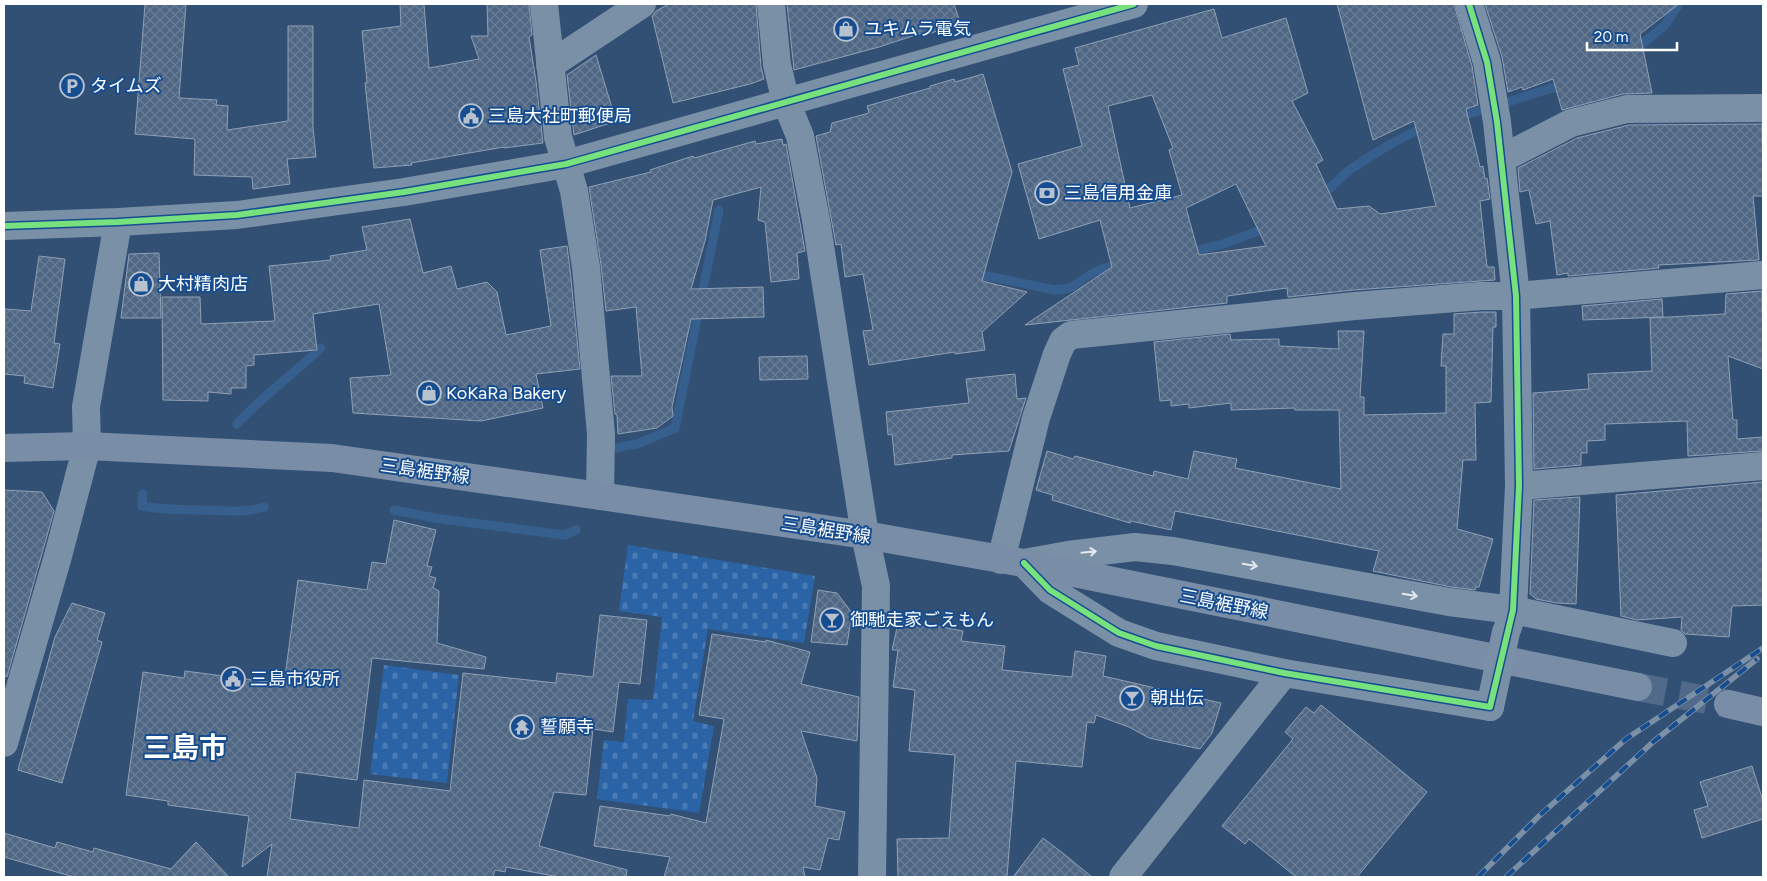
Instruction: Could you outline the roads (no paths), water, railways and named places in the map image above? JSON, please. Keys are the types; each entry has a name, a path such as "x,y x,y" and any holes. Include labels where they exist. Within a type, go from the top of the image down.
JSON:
{"main road":[{"name":"三島裾野線","path":"4,448 87,446 332,458 600,496 865,535 1013,562 1638,688"},
{"path":"1728,704 1763,712"}],"street":[{"path":"544,4 558,136 574,191 586,267 601,434 600,496"},
{"path":"550,65 642,4"},
{"path":"771,4 777,65 786,102 800,136 816,220 865,535 876,586 872,877"},
{"path":"4,226 236,215 404,192 566,164 1134,4"},
{"path":"1013,562 1050,590 1120,633 1156,646 1284,673 1490,707 1510,621 1520,486 1516,296 1497,122 1487,62 1469,4"},
{"path":"1501,159 1572,123 1627,109 1763,108"},
{"path":"4,743 58,556 87,446 86,407 118,222"},
{"path":"1013,562 1036,418 1056,354 1063,341 1072,335 1355,306 1481,296 1516,296 1763,275"},
{"path":"1520,486 1763,466"},
{"path":"1013,562 1135,547 1173,551 1449,602 1510,621 1673,644"},
{"path":"1123,877 1284,673"}],"waterway":[{"path":"1634,51 1665,25 1679,4"},
{"path":"1456,118 1565,84"},
{"path":"1319,197 1347,172 1368,158 1398,140 1427,127"},
{"path":"615,448 637,444 675,428 719,210"},
{"path":"1187,253 1223,244 1269,227"},
{"path":"973,276 987,276 1055,290 1073,286 1101,269 1123,265"},
{"path":"237,424 321,348"},
{"path":"143,494 142,506 158,508 235,511 264,507"},
{"path":"394,510 435,518 564,535 576,530"}],"tunnel":[{"path":"1638,687 1728,704"}],"railway":[{"path":"1478,877 1539,816 1626,739 1763,648"},
{"path":"1506,877 1653,742 1757,659"}],"place":[{"name":"ユキムラ電気","path":"846,29"},
{"name":"タイムズ","path":"72,86"},
{"name":"三島大社町郵便局","path":"471,116"},
{"name":"三島信用金庫","path":"1047,193"},
{"name":"大村精肉店","path":"141,284"},
{"name":"KoKaRa Bakery","path":"429,393"},
{"name":"御馳走家ごえもん","path":"832,620"},
{"name":"三島市役所","path":"233,679"},
{"name":"朝出伝","path":"1132,698"},
{"name":"誓願寺","path":"522,727"}],"district":[{"name":"三島市","path":"185,747"}]}
